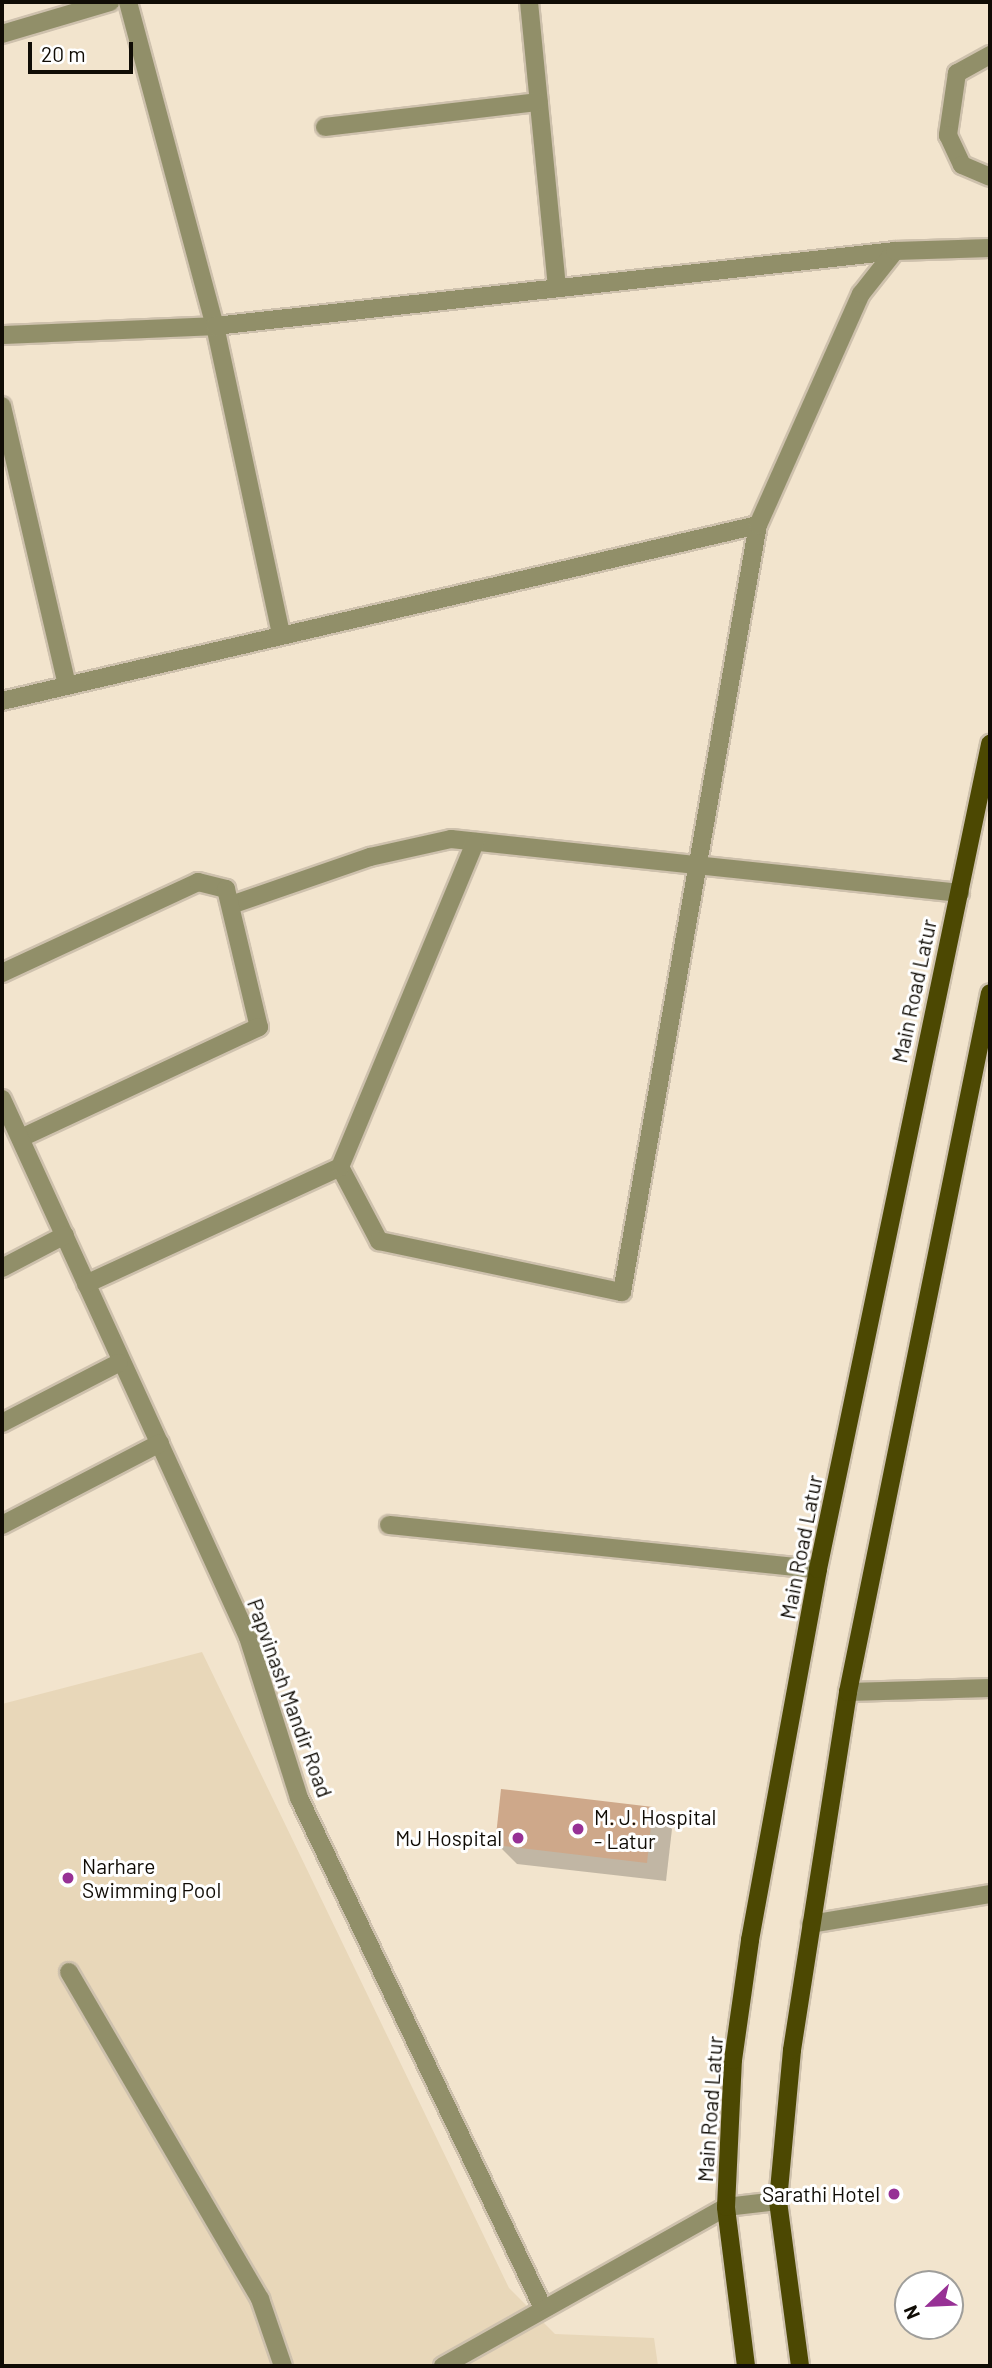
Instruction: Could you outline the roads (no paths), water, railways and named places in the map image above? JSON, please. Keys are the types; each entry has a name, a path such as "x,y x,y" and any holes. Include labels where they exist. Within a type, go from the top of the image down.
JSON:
{"main road":[{"name":"Main Road Latur","path":"746,2366 726,2207 733,2060 750,1940 818,1569 990,744"},
{"path":"800,2366 778,2201 811,1924 848,1692 990,993"}],"street":[{"path":"2,34 110,2"},
{"path":"128,2 215,326 281,635"},
{"path":"529,2 557,288"},
{"path":"990,55 957,73 948,135 962,165 990,177"},
{"path":"325,127 538,102"},
{"path":"2,335 215,326 895,251 990,248"},
{"path":"340,1167 379,1241 622,1292 758,525 861,294 895,251"},
{"path":"2,406 67,685"},
{"path":"2,701 758,525"},
{"path":"231,905 370,857 451,839 696,869 960,893"},
{"path":"86,1284 340,1167 475,842"},
{"path":"2,973 198,882 226,889 259,1027 21,1138"},
{"name":"Papvinash Mandir Road","path":"2,1099 65,1235 118,1363 160,1443 248,1637 299,1797 543,2308"},
{"path":"2,1268 65,1235"},
{"path":"2,1423 118,1363"},
{"path":"2,1525 160,1443"},
{"path":"389,1525 818,1569"},
{"path":"848,1692 990,1688"},
{"path":"811,1924 990,1894"},
{"path":"69,1972 260,2299 283,2366"},
{"path":"443,2366 726,2207 778,2201"}],"place":[{"name":"M. J. Hospital - Latur","path":"578,1829"},
{"name":"MJ Hospital","path":"518,1838"},
{"name":"Narhare Swimming Pool","path":"68,1878"},
{"name":"Sarathi Hotel","path":"894,2194"}]}
